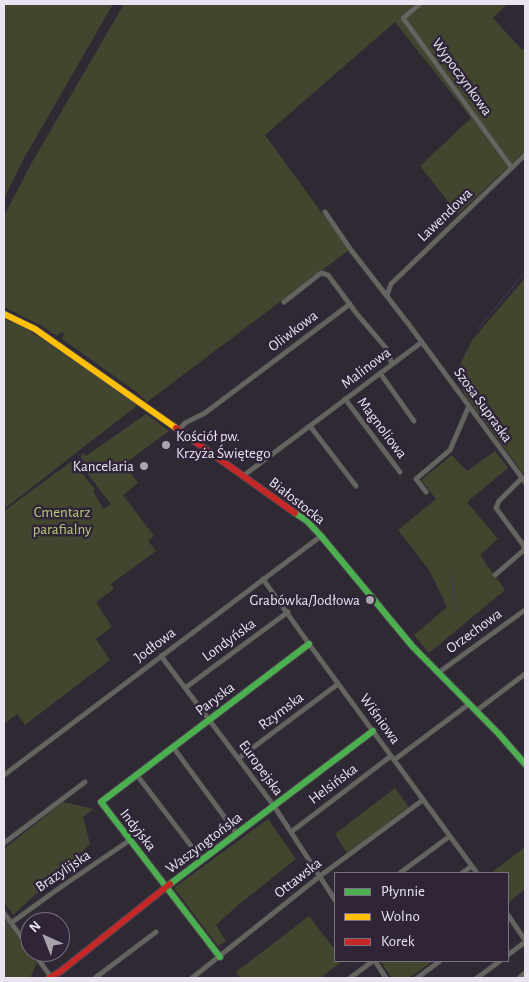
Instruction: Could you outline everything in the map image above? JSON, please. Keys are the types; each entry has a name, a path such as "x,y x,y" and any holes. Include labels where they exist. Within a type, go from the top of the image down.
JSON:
{"street":[{"name":"Wypoczynkowa","path":"420,4 403,18 512,168"},
{"name":"Lawendowa","path":"387,295 391,284 525,156"},
{"path":"325,212 328,219 422,342"},
{"name":"Oliwkowa","path":"179,430 185,423 205,413 350,304 328,275 321,273 284,302"},
{"path":"350,304 386,348 392,364"},
{"name":"Białostocka","path":"4,314 35,329 56,343 307,521 393,623 525,764"},
{"name":"Malinowa","path":"243,476 422,342"},
{"name":"Szosa Supraska","path":"422,342 524,480"},
{"path":"380,373 414,421"},
{"name":"Magnoliowa","path":"345,399 400,472"},
{"path":"426,492 416,479 450,450 469,406"},
{"path":"310,426 356,486"},
{"path":"495,575 522,554 524,550 524,546 496,508 499,501 524,480"},
{"name":"Jodłowa","path":"4,775 321,536"},
{"name":"Wiśniowa","path":"264,579 309,644 476,872"},
{"name":"Orzechowa","path":"438,673 525,610"},
{"name":"Londyńska","path":"185,688 288,612"},
{"name":"Paryska","path":"136,774 309,644"},
{"name":"Europejska","path":"161,656 274,806 334,898"},
{"path":"476,711 525,674"},
{"name":"Rzymska","path":"239,758 338,684"},
{"name":"Helsińska","path":"290,832 469,704"},
{"name":"Waszyngtońska","path":"51,978 166,887 373,731"},
{"path":"172,747 237,834"},
{"path":"136,774 202,860"},
{"name":"Indyjska","path":"136,774 101,802 220,957"},
{"path":"4,843 85,782"},
{"name":"Ottawska","path":"192,978 320,876 423,800"},
{"path":"401,872 450,836"},
{"name":"Brazylijska","path":"11,923 130,840"},
{"path":"463,872 472,866"},
{"path":"4,913 20,935"},
{"path":"509,917 525,941 509,954"},
{"path":"95,978 156,932"},
{"path":"40,962 51,978"},
{"path":"350,978 373,962"},
{"path":"375,962 386,978"},
{"path":"417,978 439,962"},
{"path":"477,978 499,962"},
{"path":"519,978 525,973"}],"green space":[{"path":"4,4 113,4 23,160 4,199"},
{"path":"124,4 507,4 493,18 522,50 525,48 525,155 523,153 458,214 420,166 471,118 395,22 265,135 349,250 147,402 138,393 62,339 64,333 61,332 57,336 4,307 4,216 31,164"},
{"path":"525,278 525,476 465,395 460,384 459,372 462,360 473,339"},
{"path":"4,319 19,325 51,344 139,404 4,509"},
{"name":"Cmentarz parafialny","path":"146,414 169,431 124,464 138,483 123,495 154,536 148,541 156,551 111,584 114,589 96,602 112,627 96,639 110,660 25,725 17,714 4,724 4,511 72,461 95,489 93,490 103,509 111,504 82,467 81,456 83,453 86,456"},
{"path":"495,451 508,468 467,502 498,539 480,555 505,590 429,653 414,635 447,607 429,570 398,530 436,499 421,480 452,455 467,471"},
{"path":"395,788 409,807 347,853 335,834"},
{"path":"63,802 94,809 83,817 90,844 13,915 4,902 4,849"},
{"path":"268,819 296,859 216,925 226,941 218,946 174,888"},
{"path":"525,847 525,889 509,902 509,872 492,872"},
{"path":"309,916 334,949 334,962 342,962 320,978 240,978 236,972"},
{"path":"4,918 20,940 20,962 37,963 30,978 4,978"},
{"path":"381,962 432,962 409,978 392,978"}],"waterway":[{"path":"478,329 525,272"},
{"path":"451,575 457,612"}],"traffic: fast":[{"path":"295,513 307,521 321,536 413,647 498,733 525,764"},
{"path":"220,957 101,802 309,644"},
{"path":"170,884 373,731"}],"traffic: slow":[{"path":"4,314 35,329 176,428"}],"traffic: jam":[{"path":"176,428 295,513"},
{"path":"49,978 61,971 170,884"}],"place":[{"name":"Kościół pw. Krzyża Świętego","path":"166,445"},
{"name":"Kancelaria","path":"144,466"},
{"name":"Grabówka/Jodłowa","path":"370,600"}]}
